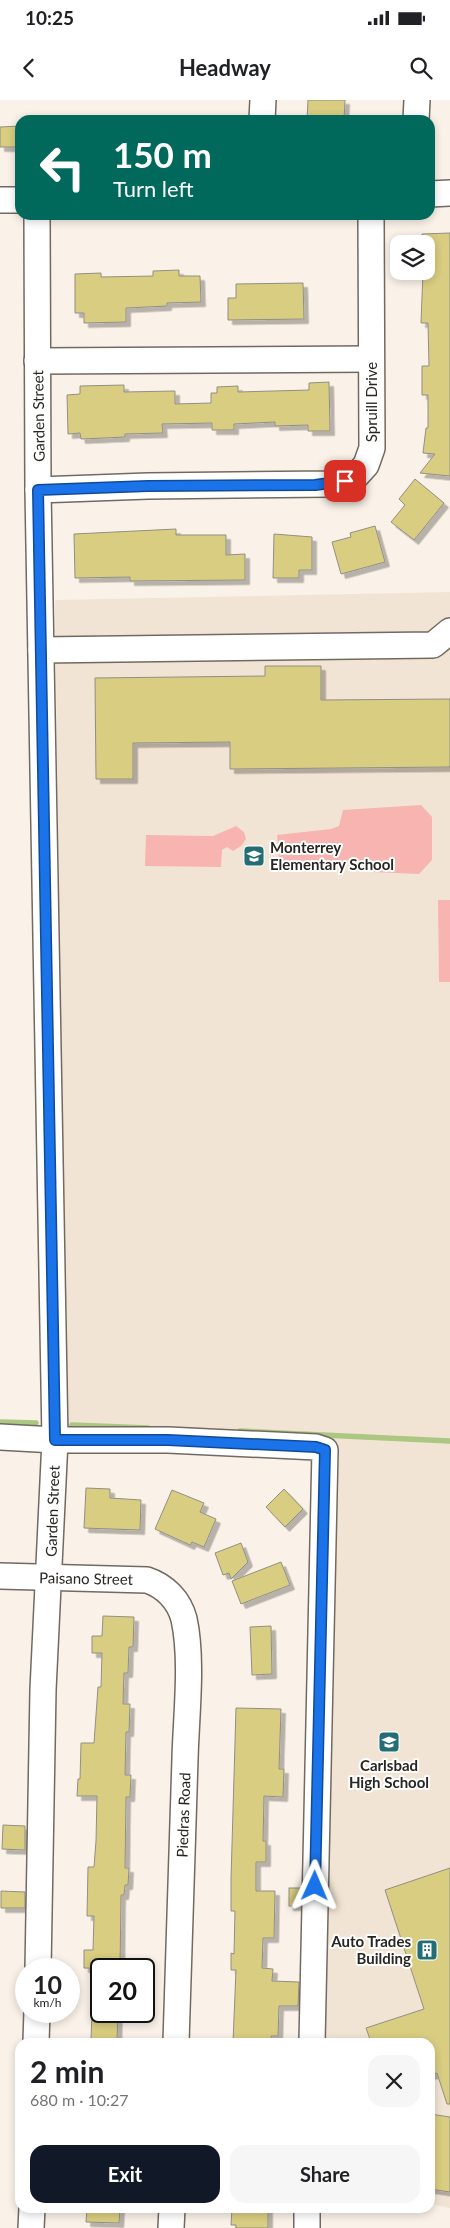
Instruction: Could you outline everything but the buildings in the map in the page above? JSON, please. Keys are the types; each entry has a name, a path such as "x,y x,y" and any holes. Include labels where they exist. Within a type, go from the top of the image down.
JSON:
{"street":[{"path":"262,115 263,100"},
{"path":"416,115 417,100"},
{"path":"435,194 450,193"},
{"path":"0,200 15,200"},
{"name":"Garden Street","path":"37,220 38,490 55,1440 50,1578 43,1690 38,1958"},
{"name":"Spruill Drive","path":"38,490 148,486 315,485 345,481 356,476 366,465 372,448 371,220"},
{"path":"37,361 371,359"},
{"path":"41,650 432,645 450,631"},
{"path":"0,1437 55,1440 168,1440 316,1447 325,1450 312,2038"},
{"name":"Paisano Street","path":"0,1576 147,1580 160,1584 168,1591"},
{"name":"Piedras Road","path":"168,1591 181,1612 186,1640 176,2038"},
{"path":"36,2038 37,2023"},
{"path":"31,2228 32,2213"},
{"path":"171,2228 172,2213"},
{"path":"307,2213 307,2228"}],"shaded area":[{"path":"450,592 450,2208 435,2205 435,2038 320,2038 336,1441 66,1432 55,600"},
{"path":"421,805 432,817 432,860 419,874 372,872 339,861 280,868 277,835 331,829 339,826 343,810"},
{"path":"236,826 244,832 246,839 241,846 233,851 227,847 222,850 221,867 145,866 146,835 213,836"},
{"path":"438,900 450,900 450,982 439,982"}],"waterway":[{"path":"0,1422 36,1423"},
{"path":"72,1425 148,1428"},
{"path":"240,1431 450,1441"}],"place":[{"name":"Monterrey Elementary School","path":"254,856"},
{"name":"Carlsbad High School","path":"389,1742"},
{"name":"Auto Trades Building","path":"427,1950"}],"route":[{"path":"315,1886 325,1450 316,1447 168,1440 55,1440 38,490 148,486 315,485 345,481"}]}
